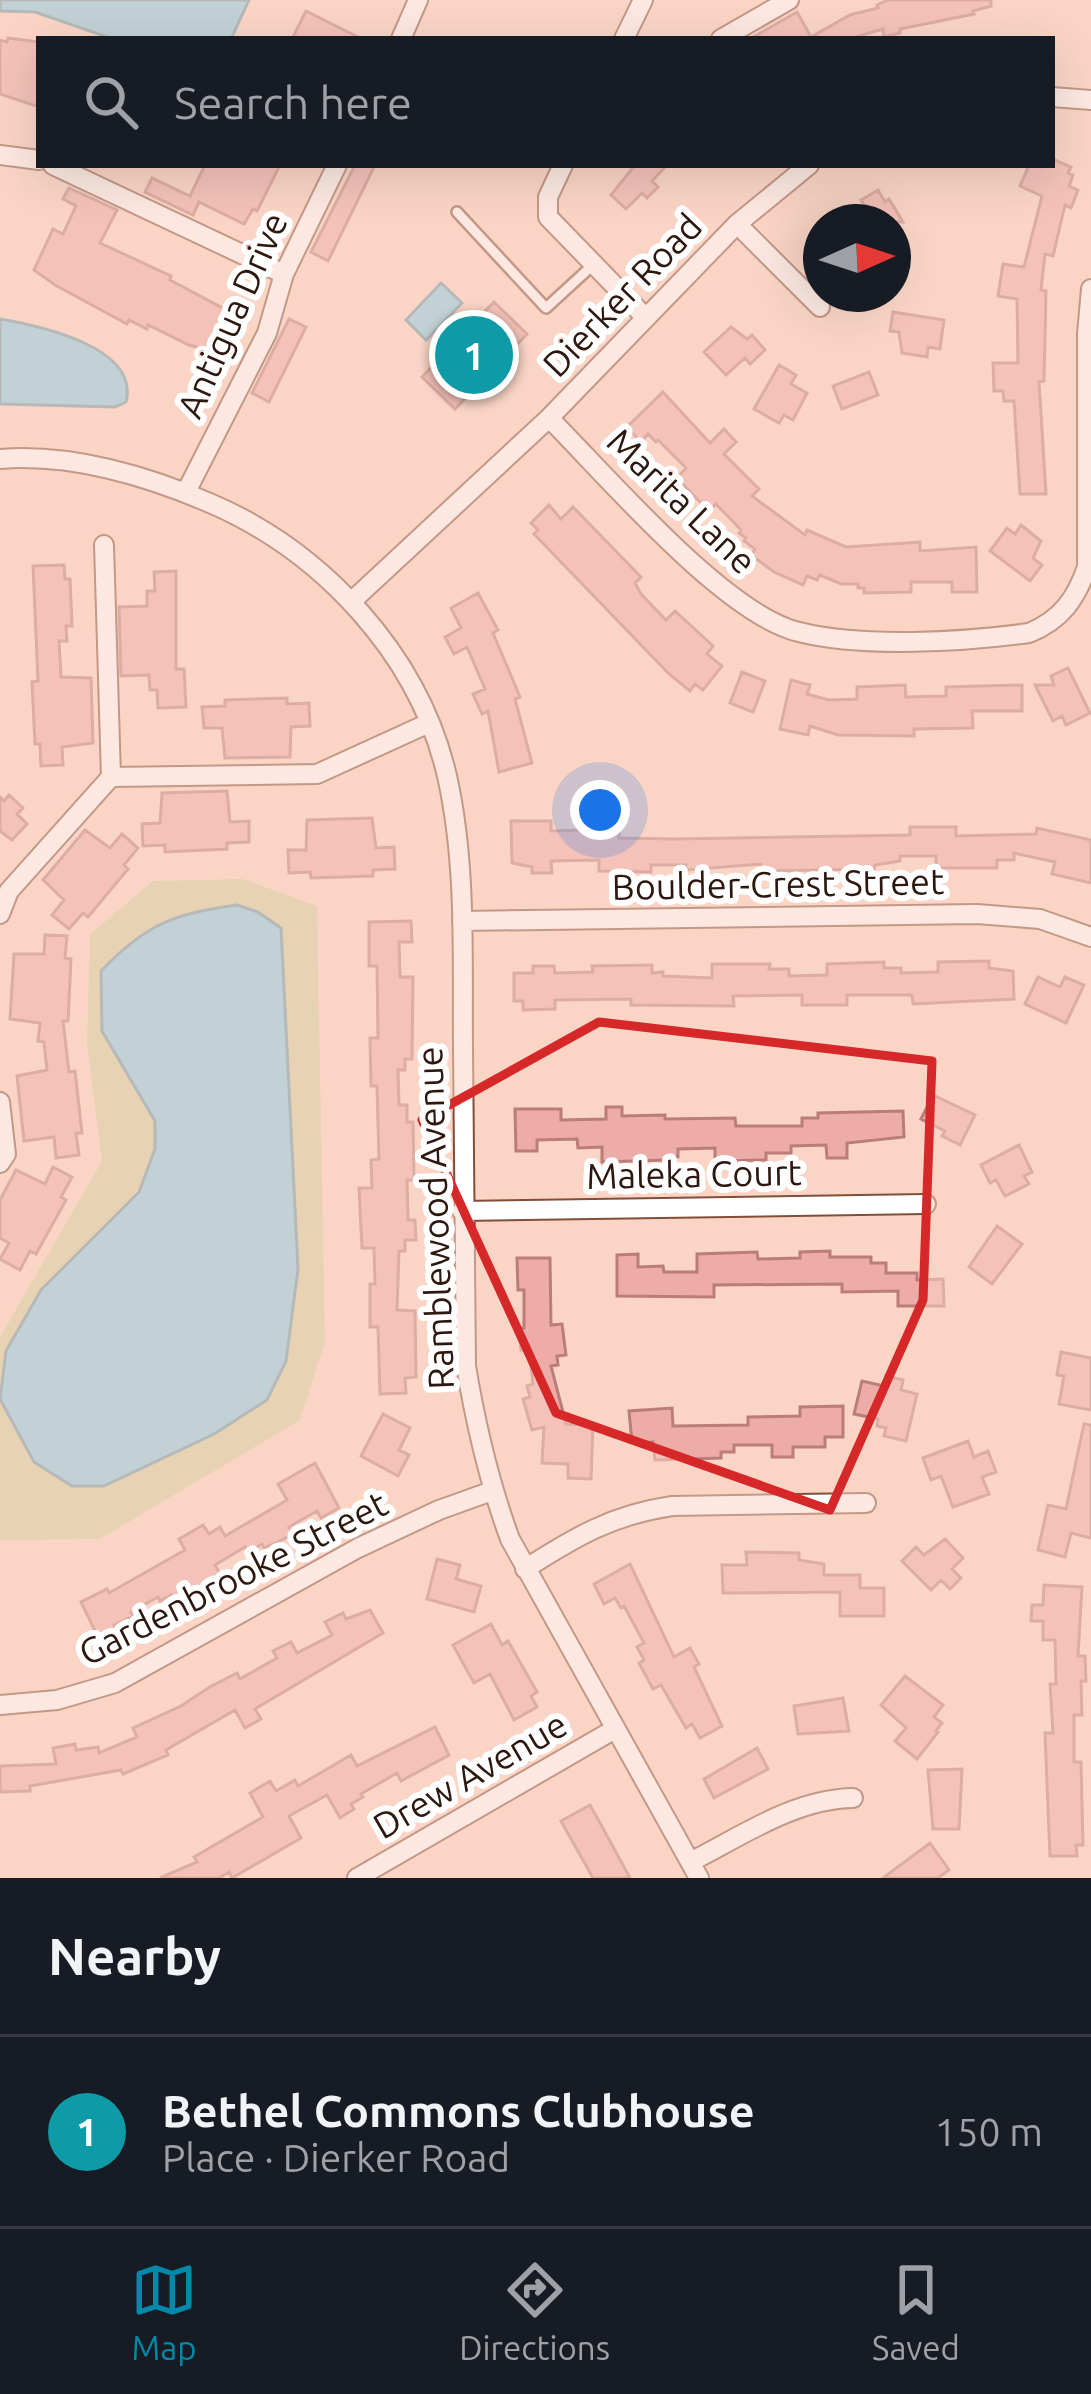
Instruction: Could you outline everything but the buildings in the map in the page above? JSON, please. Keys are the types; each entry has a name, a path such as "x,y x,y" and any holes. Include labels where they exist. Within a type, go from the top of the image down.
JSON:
{"street":[{"path":"402,36 418,0"},
{"path":"625,36 643,0"},
{"path":"726,36 789,0"},
{"path":"1055,97 1091,100"},
{"path":"0,155 36,160"},
{"path":"59,168 284,274"},
{"name":"Antigua Drive","path":"186,492 267,333 284,274 336,168"},
{"path":"562,168 548,196 548,217 646,318"},
{"name":"Dierker Road","path":"352,601 549,418 736,224 805,168"},
{"path":"736,224 803,290"},
{"name":"Marita Lane","path":"549,418 724,593 796,632 877,640 1029,633 1058,617 1081,586 1090,548 1087,334 1091,289"},
{"path":"0,459 20,457 99,467 186,492 257,524 352,601"},
{"path":"104,545 111,777"},
{"name":"Ramblewood Avenue","path":"352,601 397,662 429,722 447,775 460,863 462,922 466,1366 492,1491 525,1569 695,1870"},
{"path":"0,914 5,887 111,777 316,774 429,722"},
{"name":"Boulder-Crest Street","path":"462,922 977,914 1058,923 1091,937"},
{"path":"0,1102 6,1154 0,1163"},
{"name":"Maleka Court","path":"462,1211 926,1204"},
{"name":"Gardenbrooke Street","path":"0,1705 57,1700 115,1683 358,1548 492,1491"},
{"path":"525,1569 598,1526 646,1510 866,1504"},
{"name":"Drew Avenue","path":"360,1877 615,1729"},
{"path":"695,1870 801,1806 854,1798"}],"lane":[{"path":"458,212 546,308 594,264"}],"highlighted area":[{"path":"599,1022 932,1061 923,1300 830,1510 556,1413 422,1120"}],"shaded area":[{"path":"243,879 317,906 325,1342 300,1420 100,1539 0,1540 0,1337 102,1161 87,1043 90,934 153,881","holes":["281,928 298,1269 286,1361 267,1400 214,1434 104,1486 41,1290 120,1213 150,1166 156,1143 153,1119 136,1086"]}],"water":[{"path":"0,0 249,0 232,36 104,36 35,12 0,11"},
{"path":"441,283 462,303 426,340 406,320"},
{"path":"0,319 61,334 103,353 126,383 126,402 115,407 0,404"},
{"path":"237,905 281,928 298,1269 286,1361 267,1400 214,1434 104,1486 72,1486 34,1462 0,1399 6,1351 41,1290 139,1192 155,1149 155,1121 102,1031 101,971 132,942 162,924"}],"place":[{"name":"Bethel Commons Clubhouse","path":"474,355"}]}
